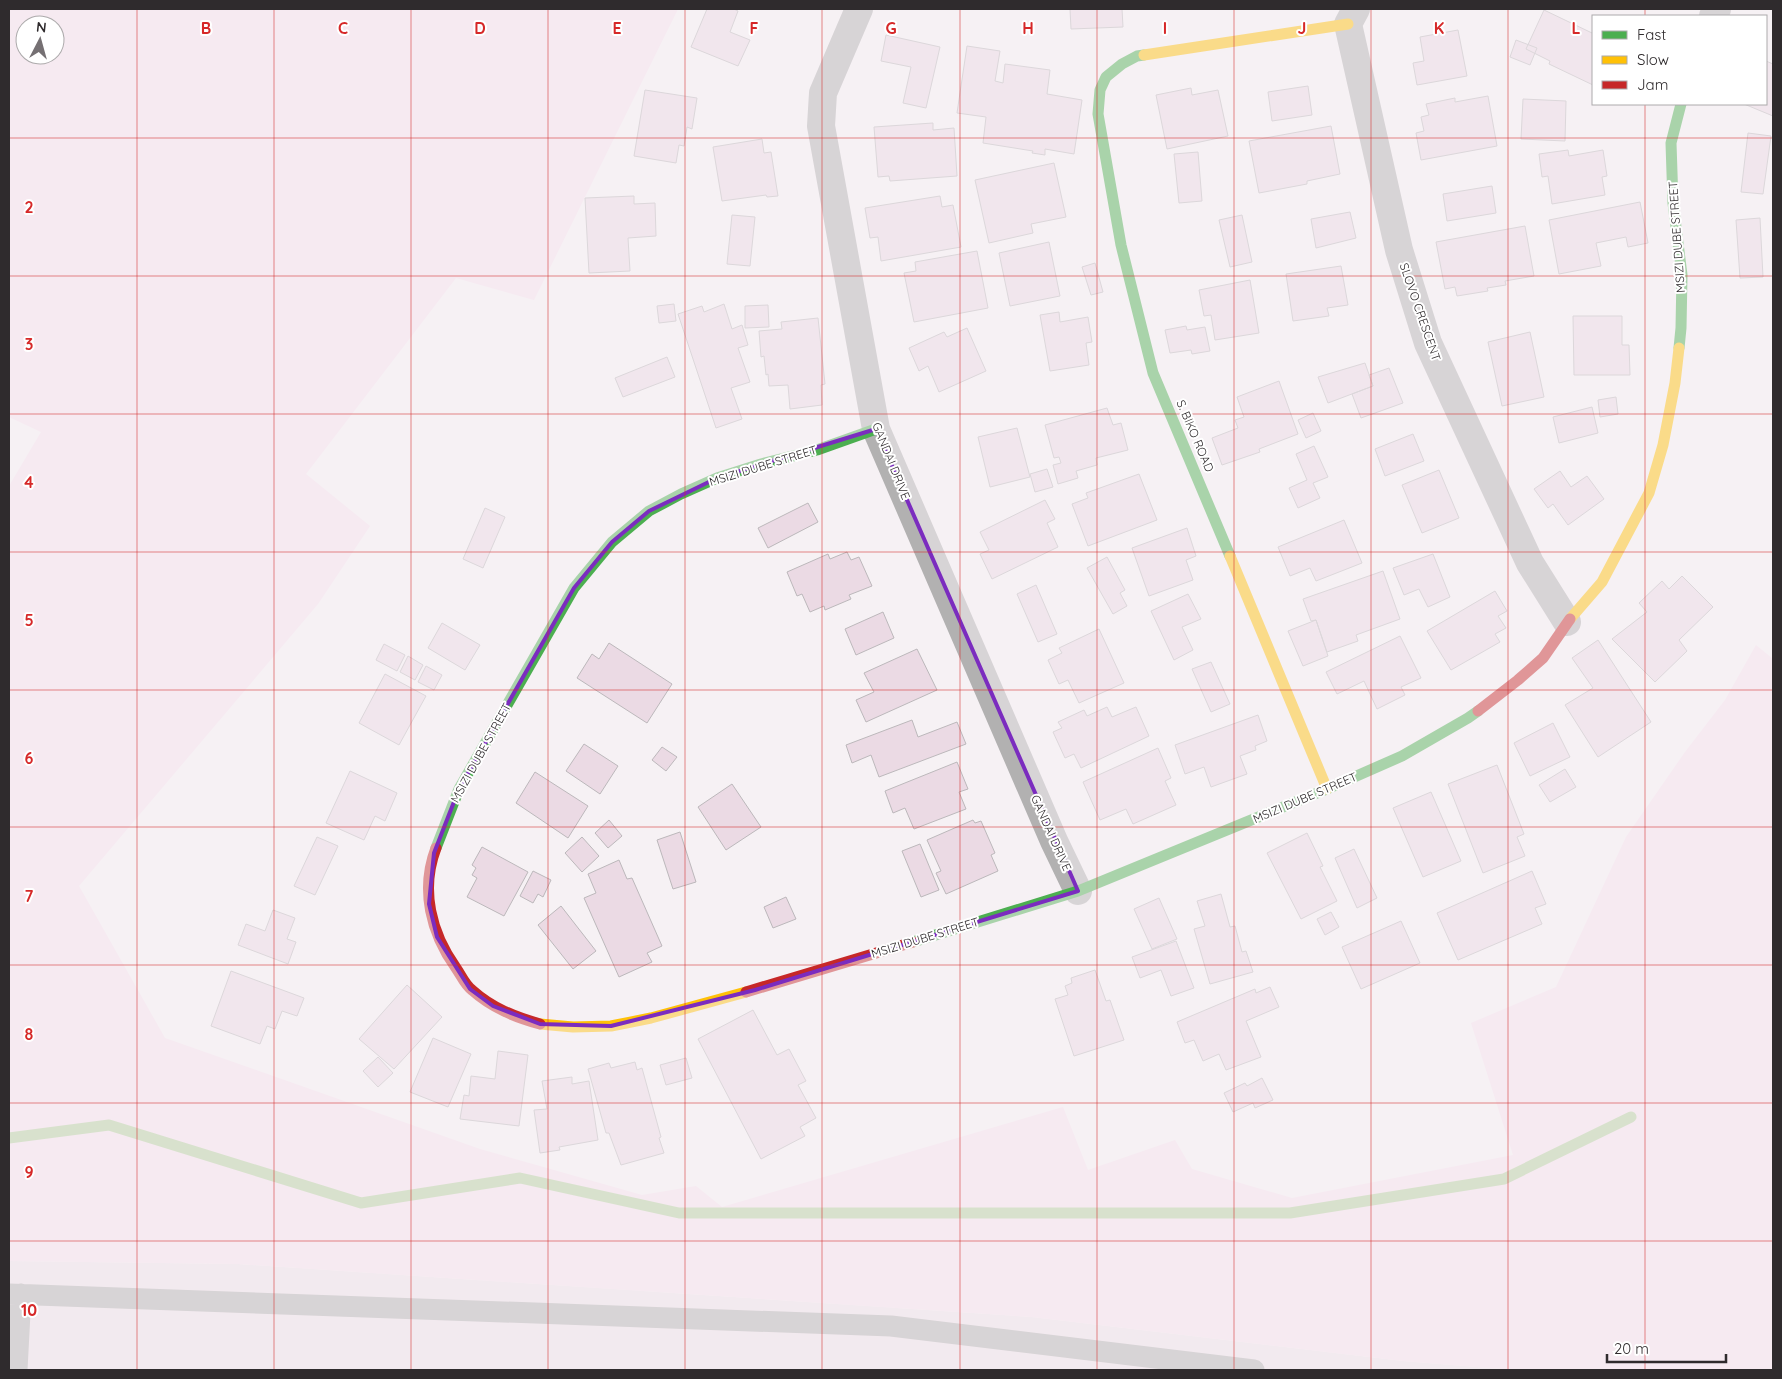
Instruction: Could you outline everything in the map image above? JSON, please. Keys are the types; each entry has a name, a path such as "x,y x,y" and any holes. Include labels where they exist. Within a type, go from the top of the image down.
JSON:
{"street":[{"name":"GANDAI DRIVE","path":"859,9 823,93 821,126 876,429 1046,823 1078,891"},
{"name":"S. BIKO ROAD","path":"1327,789 1153,373 1121,245 1098,114 1100,90 1106,77 1122,64 1137,56 1352,16"},
{"name":"SLOVO CRESCENT","path":"1352,16 1399,250 1428,343 1530,563 1567,622"},
{"name":"MSIZI DUBE STREET","path":"876,429 817,450 761,464 717,478 681,494 649,511 612,542 574,588 459,789 434,854 428,881 429,904 438,937 450,960 470,989 493,1006 513,1016 540,1024 573,1027 611,1026 651,1018 755,990 1078,891 1327,789 1402,756 1468,718 1544,658 1567,622 1602,582 1649,493 1663,445 1675,383 1681,328 1682,275 1673,203 1671,143 1681,105"}],"lane":[{"path":"17,1370 15,1294 891,1326 1254,1370"}],"highlighted area":[{"path":"876,429 1078,891 755,990 611,1026 540,1024 493,1006 470,989 437,937 429,904 434,853 459,789 574,588 612,542 649,511 717,478"}],"shaded area":[{"path":"9,9 678,9 534,300 456,278 306,474 370,526 318,604 79,886 165,1038 480,1149 642,1195 696,1186 722,1207 1063,1107 1088,1170 1175,1140 1192,1169 1292,1198 1513,1155 1471,1023 1556,987 1626,837 1685,752 1725,700 1756,645 1773,659 1773,1370 1514,1370 1403,1361 1032,1317 238,1264 9,1261 9,486 41,432 9,417"},
{"path":"9,1261 238,1264 1032,1317 1403,1361 1514,1370 9,1370"}],"building":[{"path":"707,9 734,9 738,11 730,32 750,40 738,66 691,47"},
{"path":"1070,9 1122,9 1123,27 1071,29"},
{"path":"1544,10 1592,33 1592,85 1549,64 1550,61 1526,49"},
{"path":"1458,30 1467,76 1417,85 1413,63 1424,61 1420,37"},
{"path":"886,35 940,47 926,108 903,103 911,67 881,61"},
{"path":"1516,40 1537,48 1530,65 1510,57"},
{"path":"967,46 1000,51 995,81 1003,83 1005,64 1050,70 1047,94 1082,100 1074,154 1045,149 1045,155 1032,153 1033,151 983,143 986,117 957,113"},
{"path":"1767,61 1773,64 1773,116 1746,105 1767,105"},
{"path":"1308,86 1312,115 1272,121 1268,92"},
{"path":"1191,88 1192,95 1218,90 1228,136 1167,149 1156,95"},
{"path":"645,90 697,98 692,129 687,127 684,146 679,145 676,163 634,156"},
{"path":"1488,96 1497,146 1421,160 1416,133 1424,131 1421,117 1429,115 1426,104 1455,98 1455,102"},
{"path":"1523,99 1566,101 1565,141 1521,139"},
{"path":"933,123 933,130 954,128 957,176 890,181 889,176 878,177 874,127"},
{"path":"1331,126 1340,174 1307,181 1307,184 1259,193 1249,141"},
{"path":"1748,133 1771,136 1763,194 1741,192"},
{"path":"762,139 764,153 771,152 778,196 767,197 766,195 722,201 713,147"},
{"path":"1568,150 1569,156 1603,150 1607,176 1602,177 1605,195 1552,204 1548,176 1542,177 1539,154"},
{"path":"1198,152 1202,201 1179,203 1174,154"},
{"path":"1054,163 1066,217 1031,224 1033,233 989,243 975,180"},
{"path":"1492,186 1496,213 1447,221 1443,194"},
{"path":"634,196 634,204 655,203 656,236 628,238 630,271 589,273 585,198"},
{"path":"940,196 942,207 953,205 961,247 881,261 878,237 870,238 865,208"},
{"path":"1640,202 1648,243 1628,247 1626,237 1596,243 1601,266 1559,274 1549,220"},
{"path":"1350,212 1356,238 1316,248 1311,219"},
{"path":"732,215 755,217 750,266 727,264"},
{"path":"1242,215 1252,262 1230,267 1219,220"},
{"path":"1760,218 1763,277 1740,278 1736,220"},
{"path":"1525,226 1534,276 1505,281 1506,285 1487,288 1488,291 1457,296 1455,287 1445,289 1436,242"},
{"path":"1049,242 1060,296 1010,306 999,253"},
{"path":"977,251 988,308 914,322 904,273 916,271 915,262"},
{"path":"1095,263 1103,292 1091,295 1082,267"},
{"path":"1341,266 1348,305 1327,308 1329,316 1293,321 1286,274"},
{"path":"1250,280 1259,333 1215,340 1211,315 1204,316 1199,290"},
{"path":"674,304 676,321 659,323 657,306"},
{"path":"724,304 732,329 742,325 748,345 738,348 750,382 731,388 742,419 716,428 678,314 702,306 704,312"},
{"path":"768,305 769,327 745,328 745,306"},
{"path":"1059,312 1060,322 1088,317 1092,342 1086,343 1089,365 1050,371 1040,315"},
{"path":"1573,316 1622,316 1622,345 1629,345 1630,375 1574,375"},
{"path":"818,318 825,384 821,385 822,405 790,409 788,385 769,386 764,356 761,357 759,331 782,329 781,322"},
{"path":"1186,326 1187,330 1205,327 1210,351 1192,354 1191,350 1170,353 1165,330"},
{"path":"967,328 986,371 939,392 928,366 919,371 909,348 944,332 947,337"},
{"path":"1530,332 1544,397 1502,406 1488,342"},
{"path":"667,357 675,377 623,397 615,378"},
{"path":"1365,363 1373,386 1328,403 1318,377"},
{"path":"1389,368 1403,403 1361,418 1352,394 1373,386 1369,375"},
{"path":"1279,381 1298,434 1259,449 1260,452 1222,465 1212,438 1238,428 1235,420 1244,417 1237,397"},
{"path":"1616,397 1618,414 1600,417 1598,400"},
{"path":"1592,407 1598,433 1559,443 1553,417"},
{"path":"1107,408 1113,425 1121,423 1128,450 1096,458 1097,465 1076,471 1078,478 1058,484 1053,465 1061,463 1059,457 1054,458 1045,425"},
{"path":"1313,413 1321,431 1306,438 1298,420"},
{"path":"1017,428 1030,477 990,487 978,437"},
{"path":"1413,434 1424,461 1385,476 1375,449"},
{"path":"1314,446 1328,477 1313,483 1320,498 1298,508 1289,488 1307,480 1296,454"},
{"path":"1047,469 1053,487 1035,492 1030,474"},
{"path":"1439,470 1459,518 1422,533 1402,485"},
{"path":"1560,471 1571,487 1587,476 1604,499 1568,525 1553,504 1548,508 1534,489"},
{"path":"1139,474 1157,520 1088,546 1072,504 1088,498 1086,493"},
{"path":"1045,500 1055,519 1047,523 1058,547 992,579 980,554 989,550 980,532"},
{"path":"808,503 818,522 768,548 758,528"},
{"path":"485,508 505,517 483,568 463,559"},
{"path":"1344,520 1362,563 1316,581 1310,568 1290,576 1278,547"},
{"path":"1187,528 1196,556 1186,560 1193,580 1149,596 1132,548"},
{"path":"847,552 851,560 859,557 872,586 849,595 851,599 825,610 824,606 810,612 802,594 797,596 787,572 828,554 830,559"},
{"path":"1433,554 1450,597 1428,607 1419,589 1404,595 1393,568"},
{"path":"1107,557 1125,590 1120,593 1127,606 1113,614 1087,568"},
{"path":"1383,571 1400,619 1356,635 1358,641 1327,652 1316,620 1311,621 1303,599"},
{"path":"1682,576 1713,607 1679,640 1687,651 1655,682 1612,639 1647,612 1639,603 1662,581 1669,589"},
{"path":"1036,585 1057,634 1038,642 1017,594"},
{"path":"1495,591 1507,611 1498,616 1506,628 1495,634 1500,642 1451,670 1427,631"},
{"path":"1188,594 1201,619 1182,627 1193,650 1174,660 1151,611"},
{"path":"883,612 894,638 856,655 845,629"},
{"path":"1316,620 1328,656 1303,666 1288,631"},
{"path":"442,623 480,645 465,670 428,648"},
{"path":"1099,629 1124,683 1079,703 1068,680 1059,684 1048,660 1062,653 1059,648"},
{"path":"1400,636 1421,678 1401,687 1405,695 1377,709 1364,681 1337,694 1326,672"},
{"path":"1598,640 1651,722 1598,757 1565,705 1593,688 1572,658"},
{"path":"609,643 672,684 647,723 577,678 592,654 599,659"},
{"path":"384,644 405,655 397,671 376,660"},
{"path":"917,649 937,690 866,722 856,700 874,692 864,673"},
{"path":"408,656 423,665 415,680 400,672"},
{"path":"1211,662 1230,704 1211,712 1192,669"},
{"path":"426,666 442,675 434,690 418,682"},
{"path":"385,674 426,696 399,745 359,723"},
{"path":"1107,707 1112,717 1136,707 1149,736 1081,768 1074,754 1065,758 1053,732 1062,728 1058,722 1084,710 1087,716"},
{"path":"1258,715 1267,741 1255,746 1256,750 1240,756 1247,774 1211,787 1204,767 1185,774 1175,745"},
{"path":"912,720 918,737 957,722 966,744 879,777 871,755 852,763 846,745"},
{"path":"1553,723 1570,757 1530,776 1514,743"},
{"path":"584,744 618,766 600,794 566,771"},
{"path":"662,747 677,757 666,771 652,760"},
{"path":"1158,748 1171,778 1165,781 1176,805 1133,824 1126,809 1100,820 1083,782"},
{"path":"957,762 968,789 959,792 966,809 914,829 905,808 893,813 885,791"},
{"path":"1497,765 1524,834 1517,837 1525,856 1483,873 1448,784"},
{"path":"1565,769 1576,787 1550,802 1539,785"},
{"path":"350,771 397,793 385,821 375,816 364,840 326,823"},
{"path":"535,772 588,806 568,838 516,803"},
{"path":"732,784 761,827 726,850 698,807"},
{"path":"1431,792 1461,861 1423,877 1393,808"},
{"path":"609,820 622,836 608,848 595,833"},
{"path":"973,820 975,823 981,821 995,853 991,855 998,871 946,894 936,873 941,871 927,840"},
{"path":"680,832 696,882 673,889 657,840"},
{"path":"1307,833 1323,866 1320,867 1337,901 1301,919 1267,853"},
{"path":"317,837 338,846 315,895 294,886"},
{"path":"582,837 599,856 582,872 565,853"},
{"path":"920,844 939,890 921,897 902,851"},
{"path":"482,847 528,872 504,916 467,897 477,878 472,875 476,868 472,865"},
{"path":"1354,849 1377,898 1357,908 1335,858"},
{"path":"619,860 627,879 632,878 662,946 647,953 652,962 619,977 584,898 596,893 588,874"},
{"path":"533,871 551,880 543,897 538,894 533,903 520,896"},
{"path":"1532,871 1546,904 1535,908 1542,924 1458,960 1437,913"},
{"path":"1221,894 1230,927 1235,926 1242,952 1246,951 1253,972 1210,984 1194,929 1205,926 1197,901"},
{"path":"786,897 796,919 773,928 764,907"},
{"path":"1159,898 1177,939 1152,949 1134,909"},
{"path":"561,906 596,951 573,969 538,925"},
{"path":"273,910 295,918 287,939 296,942 288,964 238,945 246,924 265,931"},
{"path":"1331,912 1339,927 1325,935 1317,919"},
{"path":"1401,921 1420,963 1361,989 1342,947"},
{"path":"1176,941 1194,988 1171,996 1161,970 1140,978 1132,957"},
{"path":"1095,970 1106,1001 1110,1000 1124,1040 1074,1056 1055,999 1068,995 1065,986 1072,983 1071,978"},
{"path":"231,971 304,998 297,1016 282,1011 275,1029 267,1026 260,1044 211,1026"},
{"path":"407,985 442,1017 394,1069 359,1039"},
{"path":"1270,987 1279,1007 1246,1021 1261,1057 1226,1070 1219,1054 1203,1061 1194,1040 1185,1043 1177,1022 1255,989 1256,993"},
{"path":"753,1010 777,1055 789,1049 806,1081 798,1085 816,1118 800,1127 805,1136 761,1159 698,1039"},
{"path":"433,1038 471,1054 448,1107 410,1092"},
{"path":"498,1051 528,1055 519,1126 460,1119 464,1095 469,1096 471,1076 495,1079"},
{"path":"378,1057 393,1073 378,1087 363,1071"},
{"path":"686,1058 692,1078 666,1085 660,1065"},
{"path":"635,1062 637,1070 642,1068 664,1153 621,1165 609,1133 606,1133 588,1069 609,1063 611,1068"},
{"path":"572,1077 572,1084 589,1081 598,1140 559,1147 560,1150 540,1153 534,1110 547,1109 542,1081"},
{"path":"1262,1078 1273,1100 1255,1108 1253,1103 1233,1112 1224,1093 1245,1083 1247,1086"}],"waterway":[{"path":"9,1138 109,1125 361,1203 520,1178 679,1213 1290,1213 1504,1179 1631,1117"}],"traffic: fast":[{"path":"1144,55 1137,56 1122,64 1106,77 1100,90 1098,114 1121,245 1153,373 1230,556"},
{"path":"1679,348 1682,275 1673,203 1671,143 1681,105"},
{"path":"436,848 459,789 574,588 612,542 649,511 717,478 761,464 817,450 876,429"},
{"path":"913,942 1078,891 1327,789 1402,756 1478,711"}],"traffic: slow":[{"path":"1144,55 1348,24"},
{"path":"1570,619 1602,582 1649,493 1663,445 1675,383 1679,348"},
{"path":"1230,556 1327,789"},
{"path":"540,1024 573,1027 611,1026 651,1018 746,992"}],"traffic: jam":[{"path":"1478,711 1543,658 1570,619"},
{"path":"436,848 431,864 429,895 434,926 447,955 467,985 488,1002 504,1011 540,1024"},
{"path":"746,992 913,942"}]}
